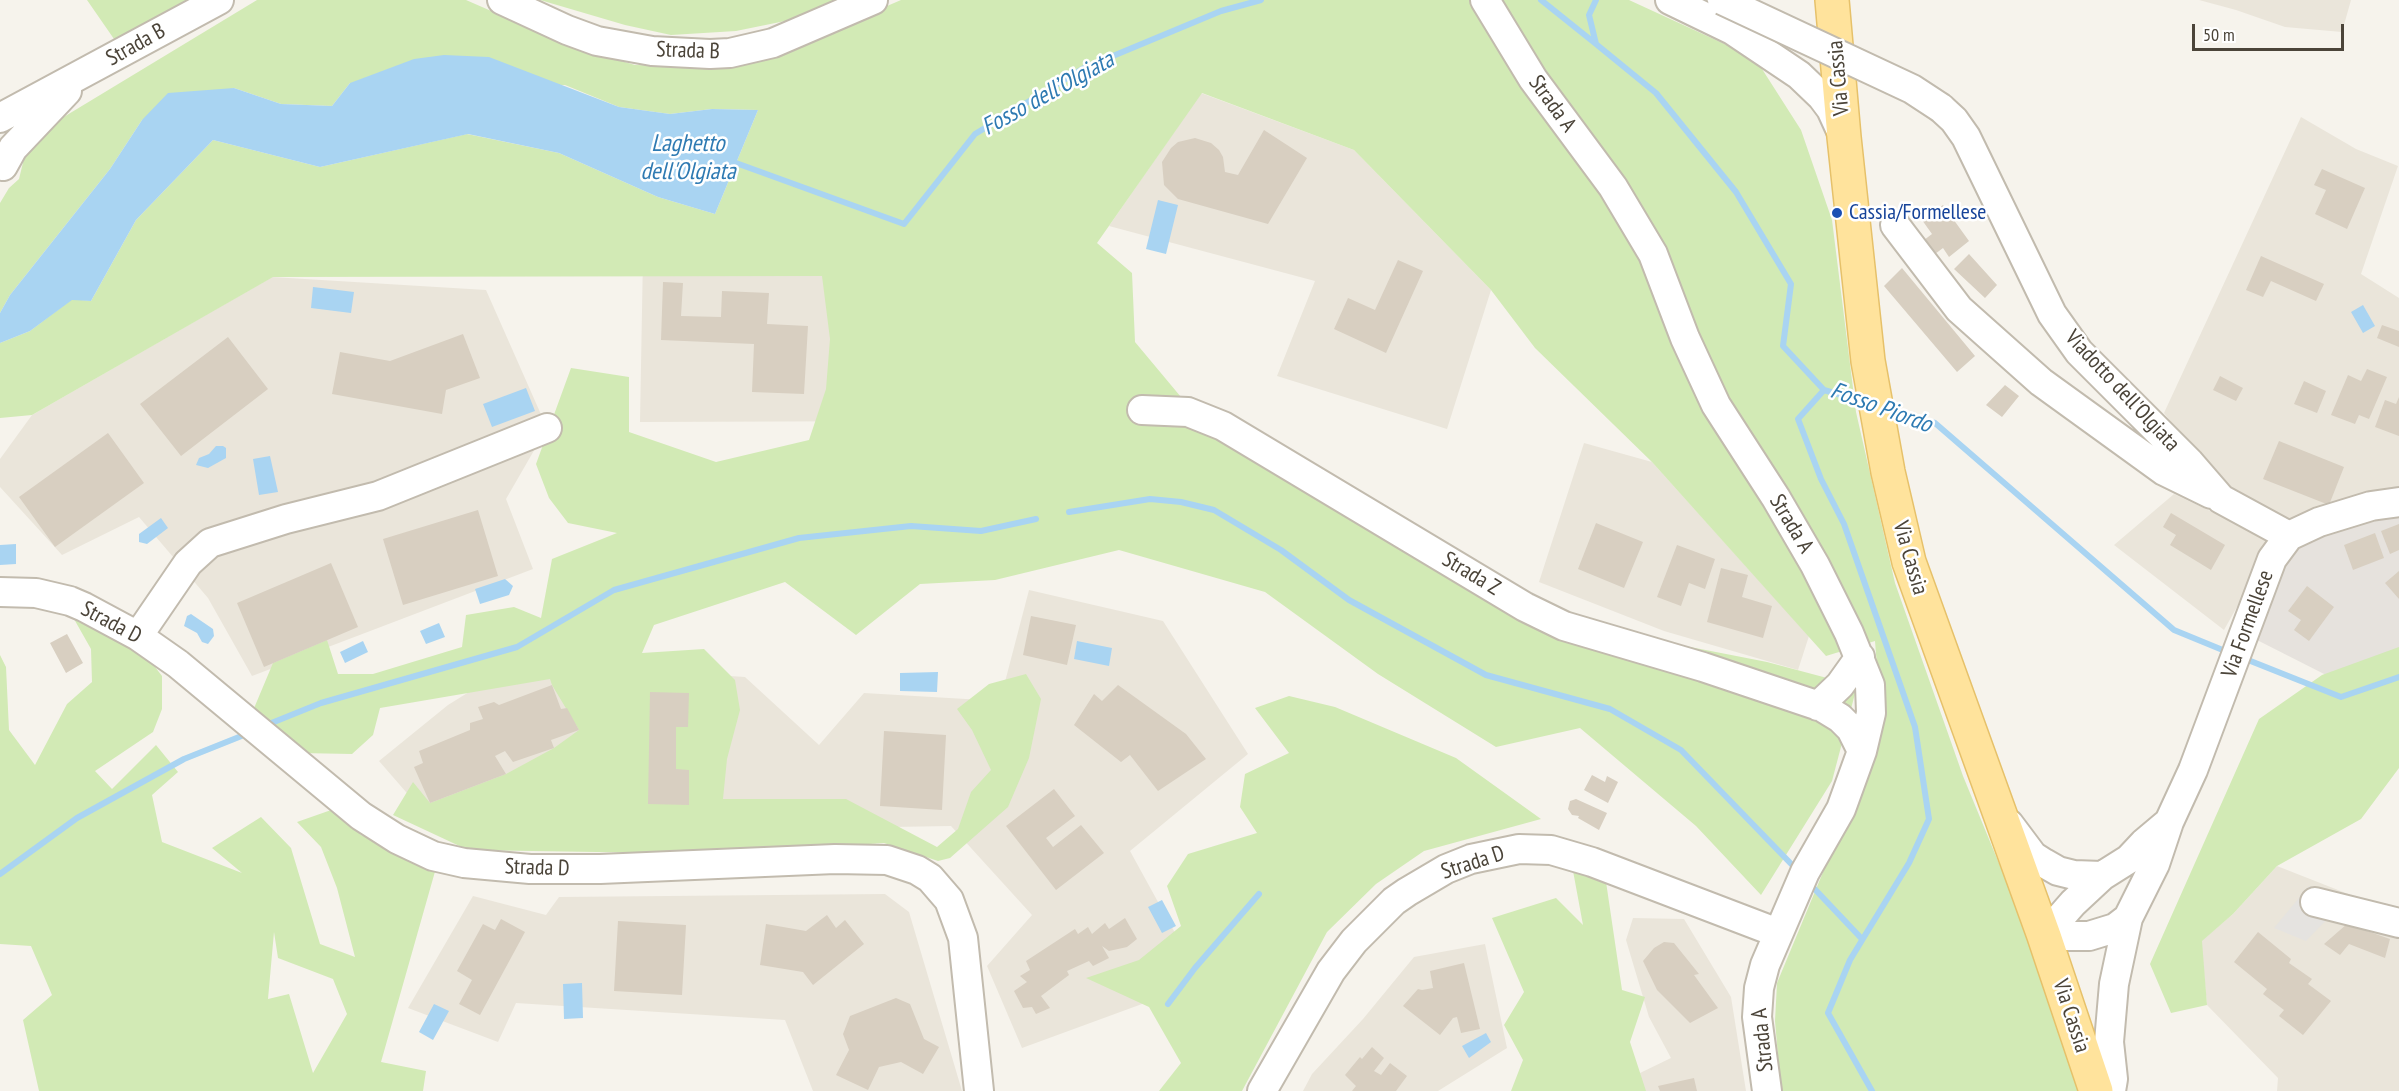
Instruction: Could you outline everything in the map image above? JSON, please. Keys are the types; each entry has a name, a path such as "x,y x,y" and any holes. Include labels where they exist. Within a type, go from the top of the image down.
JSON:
{"main road":[{"name":"Via Cassia","path":"1832,0 1844,137 1869,361 1881,438 1909,562 2044,936 2096,1091"}],"street":[{"name":"Strada B","path":"0,118 219,0"},
{"name":"Strada B","path":"502,0 597,41 652,51 710,54 749,50 772,43 873,0"},
{"name":"Strada A","path":"1485,0 1533,79 1613,187 1653,254 1685,338 1716,405 1796,532 1830,594 1860,657 1870,685 1871,704 1862,751 1841,809 1802,878 1762,976 1757,1017 1767,1091"},
{"path":"1670,0 1732,30 1799,75 1832,109 1844,137"},
{"name":"Viadotto dell'Olgiata","path":"1722,0 1912,89 1941,108 1954,120 1966,137 2052,314 2079,352 2189,462 2221,499 2289,536"},
{"name":"Strada B","path":"1,167 13,148 85,73"},
{"path":"1895,225 1959,309 2041,382 2164,471 2221,499"},
{"name":"Strada Z","path":"1142,410 1188,412 1223,426 1525,607 1556,622 1581,632 1703,667 1818,706 1844,721 1851,729 1862,751"},
{"path":"138,636 188,563 210,543 286,519 378,496 547,428"},
{"name":"Via Formellese","path":"2111,1091 2113,1079 2109,1042 2113,996 2118,959 2128,918 2155,864 2169,822 2193,770 2272,559 2289,536 2319,522 2371,506 2399,502"},
{"name":"Strada D","path":"0,592 36,593 70,602 138,636 178,664 361,816 398,839 433,856 464,863 530,869 600,869 877,859 898,862 917,870 930,878 949,900 963,938 979,1091"},
{"path":"1818,706 1844,680 1860,657"},
{"path":"1992,794 2011,828 2033,856 2058,871 2090,878 2102,876"},
{"path":"2044,936 2064,911 2102,876 2129,859 2169,822"},
{"name":"Strada D","path":"1262,1091 1331,971 1354,941 1407,892 1446,869 1471,859 1511,850 1551,850 1592,862 1778,933"},
{"path":"2315,902 2399,923"},
{"path":"2044,936 2089,936 2115,927 2128,918"}],"shaded area":[{"path":"2199,0 2351,0 2342,32 2285,27"},
{"path":"1201,93 1354,150 1491,290 1447,429 1277,376 1315,281 1109,226"},
{"path":"2301,117 2356,149 2398,166 2361,274 2399,298 2399,491 2377,494 2286,520 2226,493 2164,413"},
{"path":"954,252 917,421 640,422 643,255"},
{"path":"272,277 486,290 547,428 506,499 533,569 252,676 208,598 139,517 62,555 0,487 0,459 32,415"},
{"path":"1584,443 1652,462 1809,636 1798,670 1664,631 1539,582"},
{"path":"2174,494 2274,541 2224,630 2114,545"},
{"path":"2399,513 2399,649 2332,678 2257,640 2283,563 2297,544 2325,532"},
{"path":"1029,590 1163,621 1248,754 1130,851 1202,982 1022,1048 987,966 1032,915 951,826 651,831 426,815 379,761 448,705 498,674 640,670 745,677 819,745 864,693 1000,701"},
{"path":"2277,866 2399,914 2399,1091 2277,1091 2278,1078 2207,1005 2201,941 2233,914"},
{"path":"2309,886 2342,904 2306,941 2274,928"},
{"path":"885,894 909,912 962,1091 813,1091 785,1020 516,1003 498,1042 408,1008 473,896 546,915 559,897"},
{"path":"1633,918 1684,919 1731,997 1746,1091 1643,1091 1640,1073 1671,1058 1649,1017 1626,940"},
{"path":"1485,944 1507,1048 1438,1091 1303,1091 1312,1074 1363,1019 1414,957"}],"green space":[{"path":"87,0 191,0 114,39"},
{"path":"257,0 466,0 574,47 635,65 736,66 785,50 901,0 1629,0 1755,58 1801,130 1832,220 1856,412 1895,583 1963,776 2040,963 2078,1091 1781,1091 1775,1021 1777,983 1882,730 1875,641 1826,656 1652,462 1535,348 1491,290 1354,150 1202,93 1097,243 1132,273 1135,342 1196,415 1547,619 1767,662 1857,686 1832,781 1761,895 1696,826 1580,728 1496,747 1378,674 1265,592 1119,550 995,580 920,584 856,635 785,582 654,625 642,653 704,649 735,680 740,710 727,759 723,799 846,799 937,847 958,829 971,792 991,770 972,730 957,709 989,684 1026,674 1041,699 1029,758 1008,807 950,858 938,861 884,843 726,854 468,850 393,815 413,782 430,803 506,774 554,748 579,730 550,679 380,708 373,735 352,754 299,753 252,713 273,663 327,640 338,674 373,674 462,647 466,615 514,607 541,618 552,559 617,533 568,523 549,498 536,464 571,368 629,377 629,432 716,462 809,440 826,389 830,339 822,276 273,277 32,415 0,418 0,343 30,331 72,299 91,301 136,220 213,140 320,167 467,134 559,153 658,197 715,214 758,110 712,109 670,114 619,107 565,85 350,83 332,106 281,104 234,88 142,120 110,169 10,295 0,313 0,203 9,188 19,179 29,138"},
{"path":"540,0 835,0 790,20 736,31 671,35 625,25"},
{"path":"74,619 96,621 135,641 162,676 162,709 153,732 95,771 112,789 156,745 178,772 152,795 162,842 242,873 212,848 261,817 291,848 320,944 355,957 337,888 321,847 297,822 334,809 361,835 436,868 381,1062 426,1071 423,1091 39,1091 23,1020 52,995 31,946 0,944 0,655 6,667 9,730 35,765 67,704 92,682 91,649","holes":["274,932 278,958 333,979 347,1014 313,1073 289,994 268,999"]},
{"path":"2399,647 2399,768 2361,819 2277,866 2233,914 2202,941 2207,1005 2171,1013 2150,964 2259,719 2322,675"},
{"path":"1289,696 1335,707 1456,758 1541,819 1424,851 1376,884 1327,932 1242,1091 1159,1091 1181,1063 1149,1007 1086,978 1139,960 1181,926 1167,886 1188,854 1257,833 1240,807 1245,774 1289,753 1255,708"},
{"path":"1571,860 1605,875 1622,990 1645,997 1630,1042 1646,1091 1511,1091 1523,1060 1504,1025 1524,992 1492,918 1556,898 1583,925"}],"water":[{"name":"Laghetto dell'Olgiata","path":"444,55 489,57 619,107 670,114 712,109 758,110 715,214 658,197 559,153 468,134 320,167 213,140 136,220 91,301 72,300 30,331 0,343 0,313 10,295 110,169 142,120 168,93 234,88 281,104 332,106 350,83 414,59"},
{"path":"1158,200 1178,205 1166,254 1146,249"},
{"path":"313,287 354,292 351,313 311,308"},
{"path":"2363,305 2375,326 2363,333 2351,312"},
{"path":"526,388 535,411 492,427 483,404"},
{"path":"216,446 226,448 226,458 208,468 196,465 199,458 209,454"},
{"path":"270,456 278,492 259,495 253,459"},
{"path":"161,518 168,528 147,544 139,542 139,534"},
{"path":"16,544 16,564 0,565 0,545"},
{"path":"505,579 513,586 509,595 480,604 475,589"},
{"path":"191,614 213,629 214,636 208,644 202,642 197,633 184,626 187,616"},
{"path":"439,623 445,637 426,644 420,631"},
{"path":"363,641 368,652 345,663 340,652"},
{"path":"1077,641 1112,648 1109,666 1074,659"},
{"path":"938,672 937,692 900,691 900,673"},
{"path":"1162,900 1176,926 1162,933 1148,907"},
{"path":"582,983 583,1018 564,1019 563,984"},
{"path":"434,1004 449,1011 433,1040 419,1032"},
{"path":"1486,1033 1491,1042 1469,1058 1462,1046"}],"building":[{"path":"1264,130 1307,158 1268,224 1178,199 1164,185 1162,162 1178,142 1195,138 1211,143 1223,157 1225,172 1238,175"},
{"path":"2322,169 2365,188 2347,229 2315,214 2326,190 2314,185"},
{"path":"1943,205 1969,241 1949,257 1943,248 1935,254 1924,240 1932,234 1922,220"},
{"path":"1969,254 1997,285 1985,298 1954,269"},
{"path":"2261,256 2324,284 2316,301 2271,281 2263,297 2246,290"},
{"path":"1398,260 1423,271 1386,353 1334,329 1348,298 1375,310"},
{"path":"1902,268 1975,356 1957,372 1884,286"},
{"path":"663,282 683,283 681,316 721,317 722,291 769,293 767,324 808,326 804,394 752,392 754,344 661,340"},
{"path":"2382,325 2399,331 2399,347 2377,338"},
{"path":"463,334 480,378 446,390 442,414 332,394 340,352 390,361"},
{"path":"228,337 268,389 181,456 140,404"},
{"path":"2367,369 2387,377 2369,419 2359,415 2355,424 2331,415 2348,375 2361,381"},
{"path":"2220,376 2243,388 2236,401 2213,390"},
{"path":"2304,381 2326,391 2317,413 2294,404"},
{"path":"2005,385 2019,396 2002,417 1986,405"},
{"path":"2399,397 2399,436 2375,427 2385,400 2396,404"},
{"path":"108,433 144,483 55,547 19,497"},
{"path":"2279,441 2344,467 2329,505 2263,479"},
{"path":"478,510 498,576 403,605 383,539"},
{"path":"2171,513 2225,545 2211,570 2170,545 2176,535 2163,527"},
{"path":"1596,523 1643,542 1624,588 1578,569"},
{"path":"2399,524 2399,550 2390,554 2381,531"},
{"path":"2375,533 2384,558 2353,570 2344,545"},
{"path":"1677,545 1715,559 1705,589 1689,583 1681,606 1657,597"},
{"path":"331,563 358,627 264,667 237,603"},
{"path":"1721,568 1748,575 1742,597 1772,606 1763,638 1707,622"},
{"path":"2399,571 2399,599 2385,583"},
{"path":"2307,586 2334,607 2309,641 2294,630 2301,620 2288,611"},
{"path":"1031,616 1076,625 1067,665 1023,655"},
{"path":"67,634 83,663 66,673 50,643"},
{"path":"552,685 561,709 567,708 579,730 551,740 554,748 513,762 505,751 495,756 506,774 430,803 414,767 423,763 419,751 470,730 470,723 483,719 478,707 494,702 499,705"},
{"path":"1118,685 1186,734 1206,759 1158,791 1130,755 1121,762 1074,725 1094,694 1102,701"},
{"path":"650,692 689,693 688,727 676,727 676,769 689,770 689,805 648,804"},
{"path":"884,731 946,735 942,810 880,806"},
{"path":"1592,775 1605,782 1607,776 1618,782 1608,803 1584,790"},
{"path":"1054,789 1075,816 1046,838 1053,847 1081,825 1104,853 1056,890 1006,826"},
{"path":"1576,799 1607,813 1599,830 1578,818 1579,816 1572,815 1568,809 1570,801"},
{"path":"827,915 836,928 845,920 864,944 813,985 803,972 760,965 766,924 806,931"},
{"path":"1125,918 1137,939 1127,947 1109,951 1102,946 1109,958 1093,966 1089,961 1067,971 1069,975 1041,996 1050,1008 1036,1014 1032,1007 1023,1008 1014,991 1027,982 1020,976 1030,970 1026,961 1075,929 1078,934 1088,927 1092,934 1105,923 1109,929"},
{"path":"501,919 525,932 480,1015 459,1004 472,980 457,971 483,924 495,930"},
{"path":"618,921 686,925 682,995 614,991"},
{"path":"2347,924 2390,939 2385,958 2349,944 2340,955 2324,944"},
{"path":"2258,932 2291,959 2289,963 2312,979 2308,984 2331,1001 2303,1035 2279,1016 2284,1010 2263,994 2267,989 2234,962"},
{"path":"1664,942 1674,943 1699,974 1694,975 1718,1008 1690,1023 1657,990 1643,961 1654,948"},
{"path":"1464,963 1480,1029 1461,1033 1457,1017 1453,1018 1440,1035 1403,1006 1418,989 1433,988 1430,971"},
{"path":"896,998 910,1004 924,1039 939,1047 923,1074 901,1062 879,1067 868,1090 836,1075 849,1050 843,1034 850,1016"},
{"path":"1372,1047 1384,1058 1374,1071 1381,1075 1390,1063 1407,1076 1396,1091 1352,1091 1356,1086 1345,1075"},
{"path":"1694,1078 1697,1091 1660,1091 1658,1086"}],"waterway":[{"name":"Fosso dell’Olgiata","path":"736,163 904,224 975,134 1084,68 1221,11 1261,0"},
{"name":"Fosso dell’Olgiata","path":"1541,0 1596,44"},
{"name":"Fosso Piordo","path":"1596,0 1589,15 1596,44 1656,93 1736,192 1791,284 1783,346 1824,390 1865,402"},
{"path":"1824,390 1798,419 1821,479 1844,524 1915,727 1929,819 1909,863 1850,960 1828,1013 1872,1091"},
{"name":"Fosso Piordo","path":"1886,409 1935,423 2174,630 2230,653"},
{"path":"1069,512 1150,499 1181,502 1214,510 1281,550 1349,600 1486,675 1610,709 1681,750 1798,871"},
{"path":"264,726 321,703 517,647 614,590 799,538 911,526 981,531 1036,519"},
{"name":"Fosso Piordo","path":"2243,658 2341,697 2399,677"},
{"path":"0,874 77,818 184,759 249,733"},
{"path":"1809,883 1862,939"},
{"path":"1168,1004 1195,968 1259,894"}],"place":[{"name":"Cassia/Formellese","path":"1837,213"}]}
